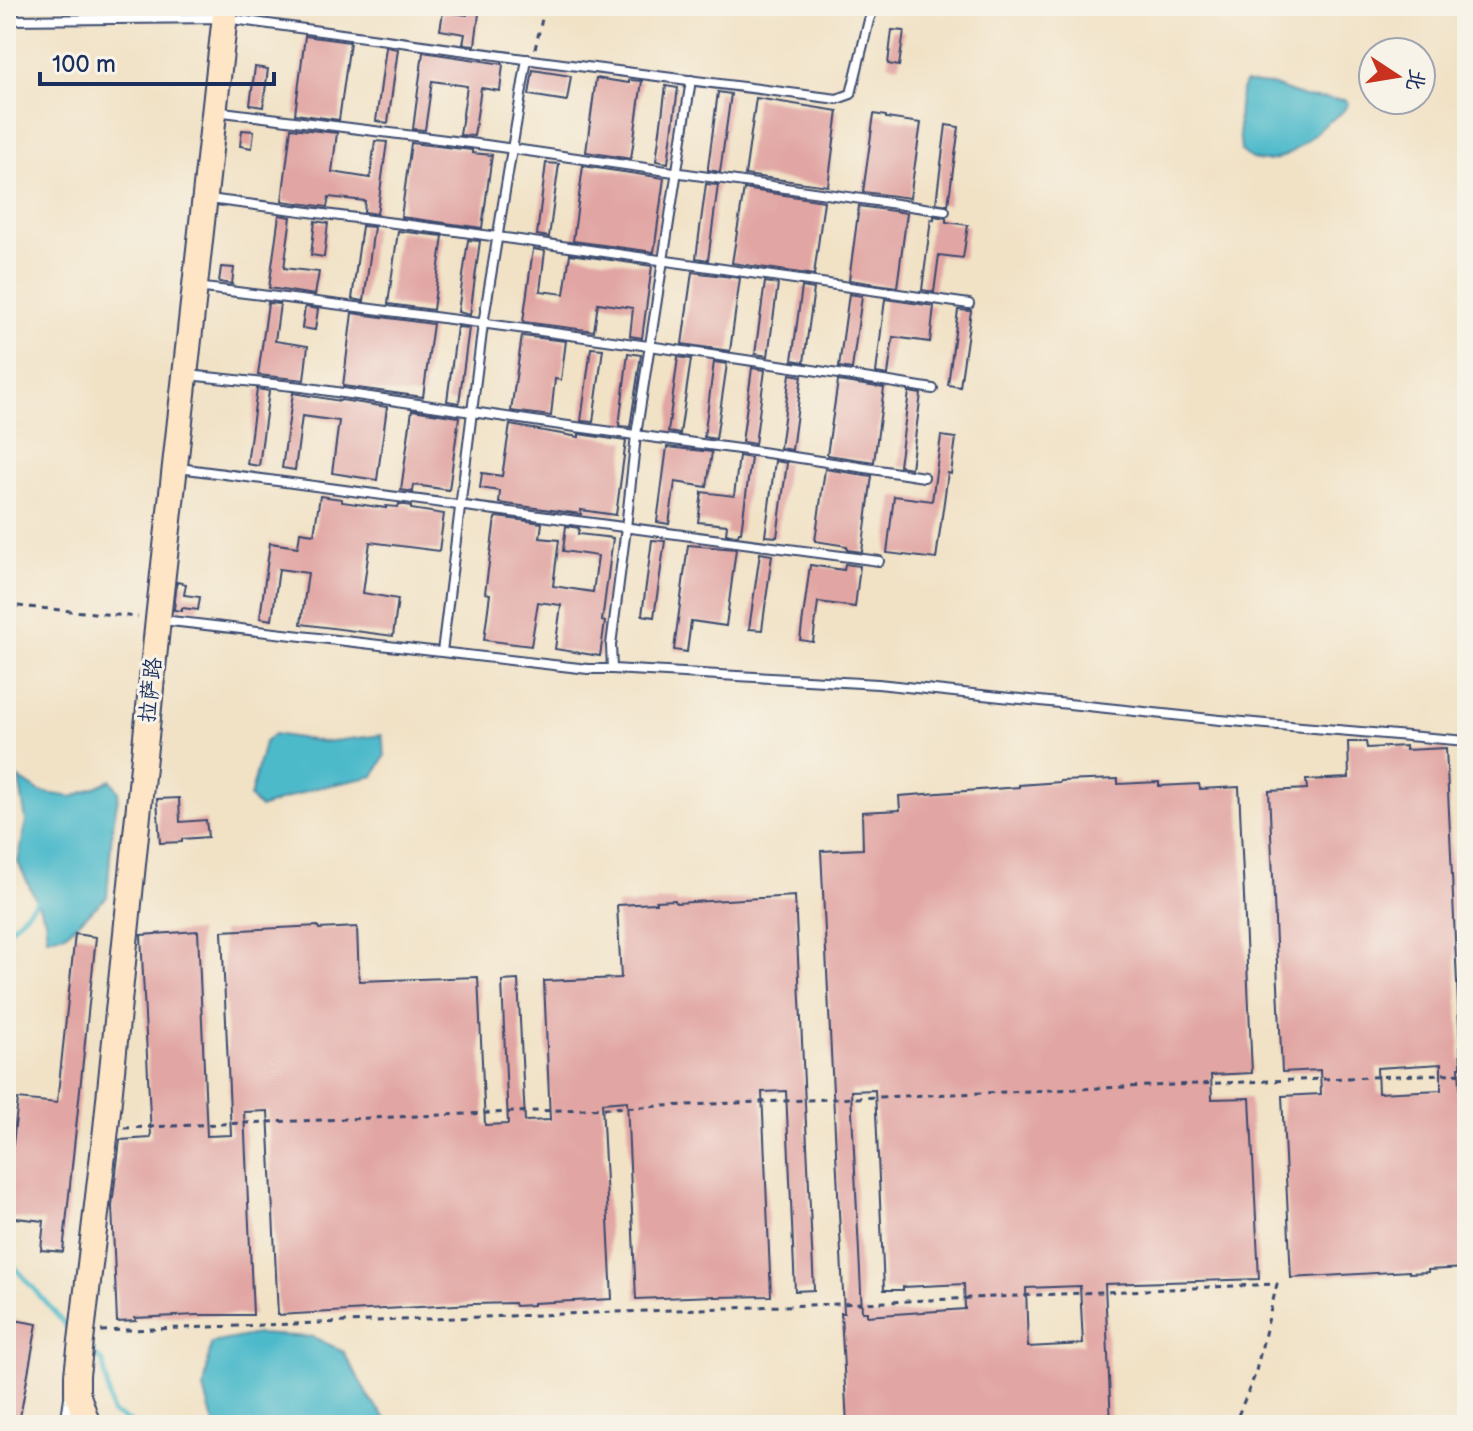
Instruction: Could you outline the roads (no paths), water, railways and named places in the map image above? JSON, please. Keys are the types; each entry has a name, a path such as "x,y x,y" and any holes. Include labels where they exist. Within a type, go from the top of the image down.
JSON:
{"street":[{"name":"拉萨路","path":"69,1425 106,1129 158,619 226,12"},
{"name":"拉萨路","path":"77,1375 77,1393 88,1425"}],"lane":[{"path":"6,20 226,12 529,59 837,99 851,94 875,6"},
{"path":"442,652 483,324 529,59"},
{"path":"612,669 611,645 636,435 691,80"},
{"path":"215,111 513,149 945,211"},
{"path":"205,199 969,304"},
{"path":"195,287 819,370 933,389"},
{"path":"185,375 302,387 924,477"},
{"path":"175,468 879,561"},
{"path":"158,619 588,669 878,684 1220,720 1467,741"}],"water":[{"path":"1245,83 1271,85 1304,97 1346,100 1348,103 1340,114 1294,150 1273,160 1262,161 1241,151 1239,108"},
{"path":"274,734 324,742 382,735 385,756 374,776 312,789 260,808 250,797 264,743"},
{"path":"19,778 40,792 73,797 111,780 119,792 112,830 107,897 65,934 47,938 45,919 18,862 26,821"},
{"path":"257,1334 313,1337 343,1351 371,1401 391,1425 214,1425 204,1389 211,1343"}],"waterway":[{"path":"6,934 37,901"},
{"path":"6,1257 69,1329"},
{"path":"92,1352 103,1362 112,1413 135,1425"}]}
